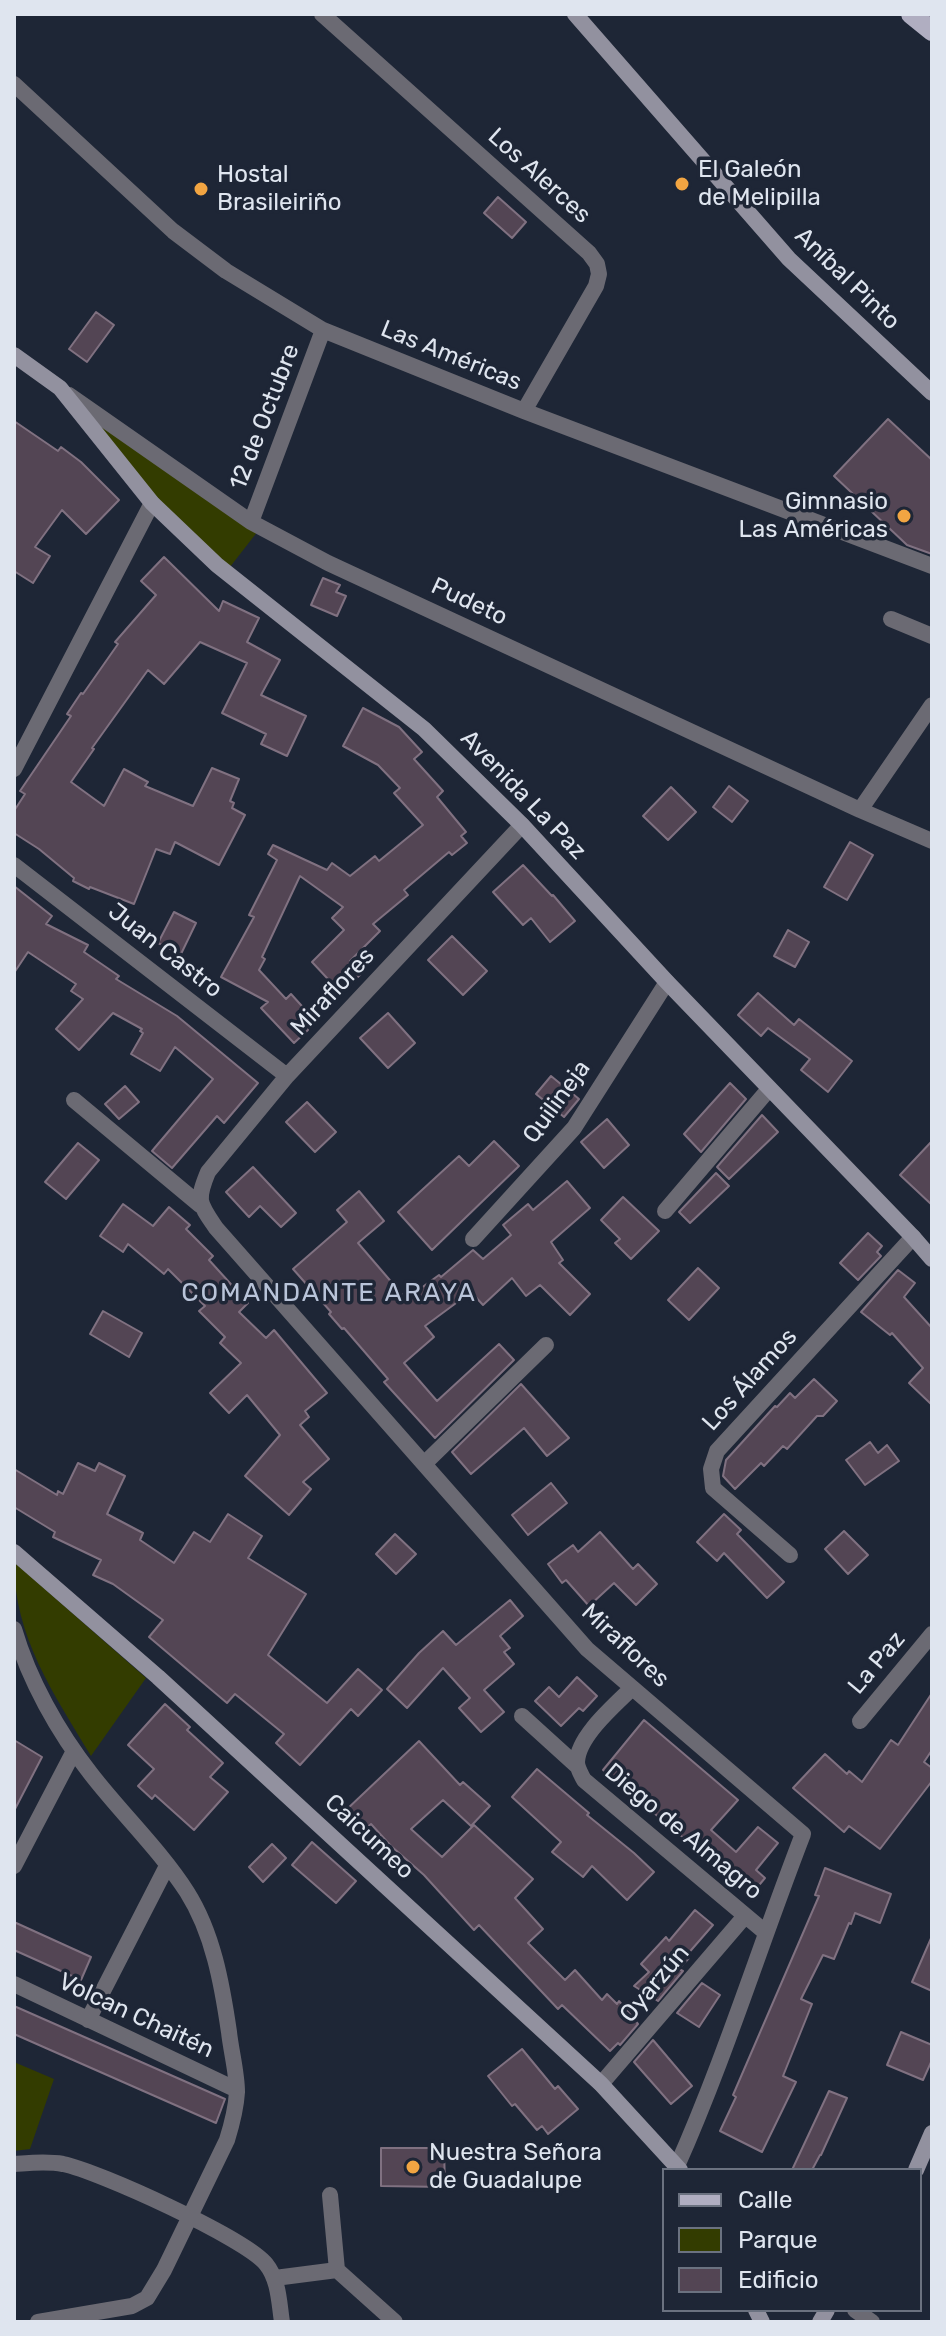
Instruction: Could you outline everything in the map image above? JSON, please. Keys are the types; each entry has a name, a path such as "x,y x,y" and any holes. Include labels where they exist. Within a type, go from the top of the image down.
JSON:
{"main road":[{"path":"911,14 932,31"}],"street":[{"name":"Los Alerces","path":"322,14 589,253 597,264 599,274 596,286 524,411"},
{"name":"Aníbal Pinto","path":"575,14 789,259 932,393"},
{"name":"Las Américas","path":"14,84 173,231 226,271 323,330 524,411 932,566"},
{"name":"12 de Octubre","path":"251,522 323,330"},
{"name":"Pudeto","path":"14,355 251,522 328,563 932,841"},
{"name":"Avenida La Paz","path":"60,388 152,503 217,565 424,729 522,825 667,982 932,1259"},
{"path":"14,769 152,503"},
{"path":"891,619 932,636"},
{"path":"860,810 932,705"},
{"name":"Miraflores","path":"200,1205 201,1188 208,1172 287,1076 522,825"},
{"name":"Juan Castro","path":"14,865 287,1076"},
{"name":"Quilineja","path":"473,1239 574,1128 667,982"},
{"path":"665,1211 769,1089"},
{"name":"Miraflores","path":"74,1100 200,1205 216,1228 587,1649 803,1834 704,2106 678,2168"},
{"name":"Los Álamos","path":"790,1555 713,1488 711,1469 717,1451 913,1237"},
{"path":"424,1464 546,1345"},
{"name":"Caicumeo","path":"14,1552 158,1677 601,2084 678,2168"},
{"path":"14,1629 17,1650 74,1751 188,1893 203,1923 225,2006 237,2090 227,2140 160,2278 147,2298 132,2306 38,2322"},
{"name":"La Paz","path":"860,1721 932,1634"},
{"name":"Diego de Almagro","path":"576,1765 579,1752 591,1731 632,1688"},
{"name":"Diego de Almagro","path":"522,1716 576,1765 584,1780 765,1932"},
{"path":"14,1866 74,1751"},
{"path":"88,2020 167,1866"},
{"name":"Oyarzún","path":"601,2084 745,1916"},
{"name":"Volcan Chaitén","path":"14,1984 237,2090"},
{"path":"917,2168 932,2133"},
{"path":"14,2164 64,2164 110,2181 190,2217 256,2254 275,2278 282,2322"},
{"path":"330,2195 337,2270 395,2322"},
{"path":"275,2278 337,2270"}],"green space":[{"path":"89,415 258,531 230,567 154,499"},
{"path":"14,1562 146,1678 91,1756 50,1687 29,1640 16,1589"},
{"path":"14,2062 54,2079 30,2149 14,2151"}],"building":[{"path":"498,197 526,222 512,238 484,213"},
{"path":"96,312 114,325 87,362 69,349"},
{"name":"Gimnasio Las Américas","path":"888,419 932,460 932,554 907,545 834,476"},
{"path":"14,421 58,451 61,447 81,462 119,500 86,534 62,510 35,547 50,556 33,583 14,571"},
{"path":"164,557 219,611 223,601 259,618 247,642 280,660 261,695 306,716 287,756 261,744 266,734 222,713 247,663 200,642 164,684 148,670 71,782 104,806 124,769 148,782 145,786 193,806 212,768 239,779 230,801 234,803 232,808 245,815 219,865 175,842 170,854 156,849 134,904 73,881 74,878 39,849 14,833 14,811 25,794 20,791 71,716 67,714 118,644 115,642 156,595 141,581"},
{"path":"323,578 340,585 336,592 346,596 337,616 311,605"},
{"path":"363,708 399,727 422,752 414,759 443,791 437,797 466,832 461,836 467,843 452,855 449,852 404,890 408,895 373,924 380,931 350,961 362,973 341,993 312,962 344,930 332,918 343,907 300,876 262,957 265,959 259,970 286,999 291,994 310,1015 301,1022 308,1030 294,1043 261,1008 268,1002 221,977 254,917 249,915 277,860 268,854 273,845 327,870 332,863 350,876 375,856 379,861 423,825 394,793 400,788 378,765 343,746"},
{"path":"729,786 748,801 732,822 713,807"},
{"path":"671,787 696,812 668,840 643,816"},
{"path":"850,842 873,855 847,900 824,887"},
{"path":"523,865 575,921 550,942 531,918 523,925 493,892"},
{"path":"14,886 52,916 46,924 88,945 84,952 119,976 116,979 177,1016 258,1083 224,1123 217,1116 172,1168 152,1151 213,1079 175,1047 160,1071 131,1054 143,1033 140,1031 142,1029 113,1013 79,1050 56,1029 83,999 71,991 76,984 28,952 14,973"},
{"path":"174,912 196,923 181,954 158,943"},
{"path":"788,930 809,942 795,967 774,956"},
{"path":"452,936 487,971 463,995 428,960"},
{"path":"758,993 794,1025 799,1019 852,1061 828,1092 801,1070 810,1059 768,1028 761,1036 738,1015"},
{"path":"388,1013 415,1043 388,1068 360,1038"},
{"path":"551,1076 579,1099 564,1117 536,1094"},
{"path":"730,1083 746,1099 701,1152 684,1134"},
{"path":"125,1086 139,1102 119,1119 105,1104"},
{"path":"307,1102 336,1132 315,1152 286,1122"},
{"path":"762,1115 778,1132 729,1179 717,1167"},
{"path":"607,1119 629,1145 604,1168 581,1142"},
{"path":"494,1141 519,1166 432,1250 398,1212 459,1156 469,1166"},
{"path":"932,1141 932,1205 900,1175"},
{"path":"78,1143 99,1160 66,1199 45,1182"},
{"path":"253,1167 296,1213 281,1227 260,1206 249,1217 226,1192"},
{"path":"716,1173 729,1186 690,1223 679,1212"},
{"path":"567,1181 590,1208 551,1242 563,1260 559,1263 590,1294 570,1315 540,1285 526,1296 512,1278 483,1305 471,1292 425,1326 434,1337 404,1363 437,1401 499,1344 514,1360 435,1438 384,1382 388,1379 293,1269 347,1222 337,1210 359,1191 384,1221 358,1243 406,1299 439,1275 441,1277 473,1250 483,1259 511,1235 503,1225 528,1204 533,1210"},
{"path":"623,1197 659,1231 631,1259 615,1243 620,1239 601,1220"},
{"path":"123,1204 153,1226 169,1207 190,1225 186,1229 213,1256 209,1260 248,1303 239,1312 266,1338 274,1330 327,1393 305,1411 309,1417 300,1425 329,1459 303,1482 311,1489 289,1515 245,1476 280,1435 247,1395 229,1413 210,1393 241,1363 220,1343 225,1337 199,1311 205,1306 168,1269 164,1274 128,1244 123,1252 100,1236"},
{"path":"868,1233 882,1246 877,1252 881,1256 858,1280 840,1263"},
{"path":"698,1268 719,1288 689,1320 668,1300"},
{"path":"898,1270 915,1283 904,1297 932,1328 932,1405 909,1383 923,1368 892,1333 890,1335 861,1312"},
{"path":"103,1311 142,1333 129,1357 90,1334"},
{"path":"814,1379 837,1401 823,1416 817,1416 787,1449 783,1446 735,1489 723,1476 726,1460 775,1406 790,1393 795,1398"},
{"path":"521,1384 569,1438 547,1456 524,1428 471,1474 452,1452"},
{"path":"870,1442 878,1453 887,1445 899,1461 865,1485 846,1460"},
{"path":"78,1463 95,1471 99,1463 125,1476 107,1514 143,1533 140,1540 174,1563 194,1532 210,1542 228,1514 262,1536 248,1558 306,1594 268,1655 327,1703 358,1669 382,1690 358,1716 351,1709 300,1765 276,1743 284,1734 235,1694 227,1703 149,1637 163,1620 113,1584 93,1575 101,1560 53,1537 55,1532 14,1507 14,1469 57,1495 58,1491 63,1494"},
{"path":"551,1483 567,1503 528,1535 512,1515"},
{"path":"724,1514 741,1530 737,1534 784,1582 767,1598 724,1553 717,1561 697,1542"},
{"path":"844,1531 868,1555 848,1574 825,1549"},
{"path":"600,1532 633,1569 638,1564 657,1584 636,1605 614,1583 589,1606 566,1580 562,1583 548,1564 573,1545 578,1552"},
{"path":"395,1534 416,1554 396,1574 376,1554"},
{"path":"510,1600 523,1616 500,1636 510,1648 504,1652 514,1664 484,1690 504,1712 481,1732 459,1708 470,1698 443,1668 407,1708 387,1689 443,1631 456,1645"},
{"path":"577,1677 597,1696 583,1711 579,1708 561,1726 535,1701 549,1687 559,1697"},
{"path":"932,1693 932,1750 924,1762 932,1768 932,1781 880,1849 849,1826 844,1832 793,1788 825,1754 847,1774 849,1771 862,1782 891,1740 898,1745"},
{"path":"165,1704 190,1727 187,1730 223,1763 210,1777 228,1792 194,1830 155,1795 152,1799 138,1786 154,1769 128,1745"},
{"path":"644,1720 738,1800 711,1830 736,1852 758,1827 778,1843 756,1870 765,1878 755,1890 702,1847 699,1851 603,1770"},
{"path":"14,1740 42,1757 14,1811"},
{"path":"419,1741 460,1785 463,1782 490,1806 471,1826 443,1800 411,1829 442,1857 474,1825 533,1879 515,1898 543,1929 528,1943 565,1980 575,1970 602,2000 607,1994 617,2004 619,2001 638,2024 620,2045 618,2043 610,2051 562,2005 558,2009 479,1925 474,1930 424,1875 371,1824 363,1831 345,1811"},
{"path":"537,1769 654,1872 627,1900 592,1866 583,1877 552,1852 561,1842 512,1797"},
{"path":"312,1842 356,1881 336,1903 292,1865"},
{"path":"272,1844 286,1858 263,1882 249,1867"},
{"path":"825,1868 891,1894 880,1923 855,1913 834,1959 823,1955 801,1999 812,2004 783,2076 796,2082 762,2152 720,2131 819,1896 815,1895"},
{"path":"695,1910 713,1925 686,1956 689,1958 679,1969 683,1971 658,2001 634,1986 649,1972 641,1964 666,1937 669,1941"},
{"path":"14,1922 91,1957 81,1980 14,1950"},
{"path":"932,1936 932,1991 912,1982"},
{"path":"702,1983 720,1995 699,2027 677,2013"},
{"path":"14,2006 225,2099 216,2123 14,2034"},
{"path":"901,2032 932,2045 932,2060 923,2080 887,2065"},
{"path":"653,2040 692,2086 671,2104 634,2062"},
{"path":"522,2049 555,2089 558,2086 578,2109 548,2134 542,2126 537,2130 515,2104 512,2106 488,2076"},
{"path":"829,2091 847,2098 813,2168 793,2168"},
{"name":"Nuestra Señora de Guadalupe","path":"381,2148 444,2148 445,2187 381,2186"}],"place":[{"name":"El Galeón de Melipilla","path":"682,184"},
{"name":"Hostal Brasileiriño","path":"201,189"},
{"name":"Gimnasio Las Américas","path":"904,516"},
{"name":"Nuestra Señora de Guadalupe","path":"413,2167"}],"district":[{"name":"COMANDANTE ARAYA","path":"329,1293"}]}
